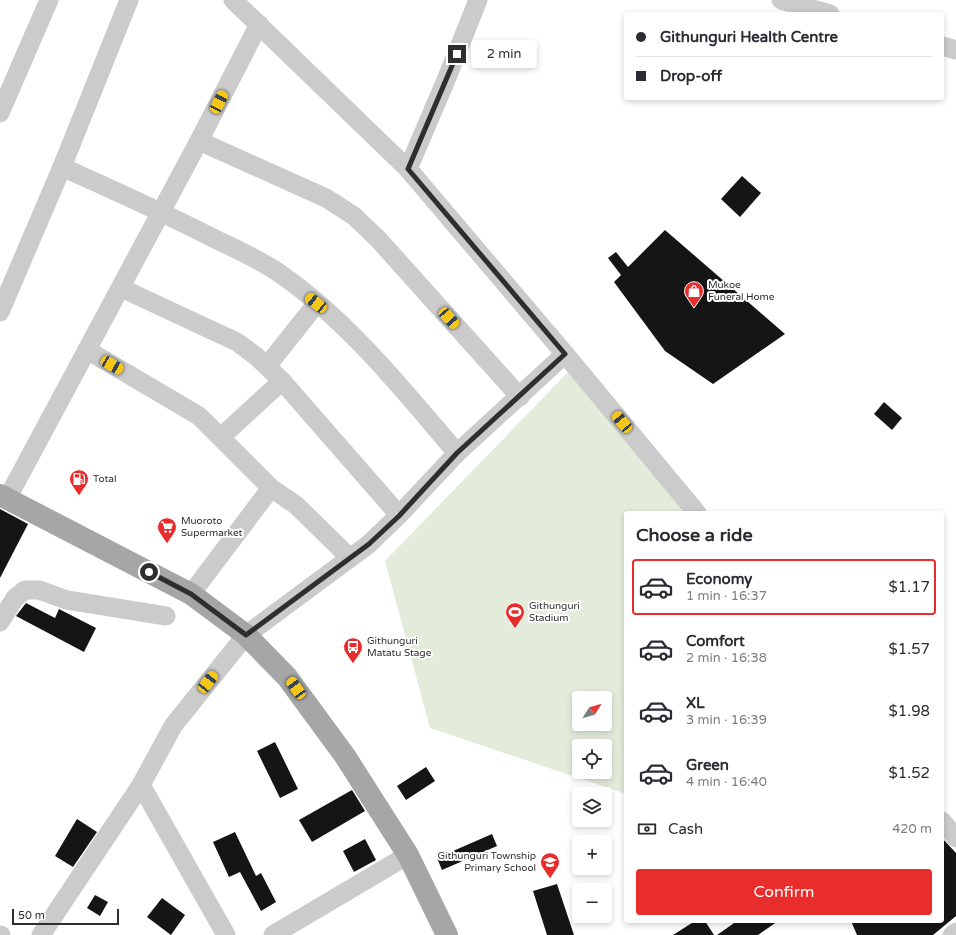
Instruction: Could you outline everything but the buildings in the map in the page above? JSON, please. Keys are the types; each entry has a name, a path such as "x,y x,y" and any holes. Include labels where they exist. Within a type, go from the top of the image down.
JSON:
{"main road":[{"path":"4,497 191,594 246,635 287,677 345,756 408,855 446,935"}],"street":[{"path":"0,113 49,0"},
{"path":"0,312 62,167 129,0"},
{"path":"233,0 408,169 565,354 695,511"},
{"path":"408,169 478,0"},
{"path":"781,0 823,12"},
{"path":"4,497 121,288 259,24"},
{"path":"944,47 956,50"},
{"path":"199,141 326,198 354,216 378,239 520,397"},
{"path":"62,167 161,211 245,254 281,275 316,303 366,347 457,453"},
{"path":"121,288 237,342 267,366 282,381 399,516"},
{"path":"267,366 316,303"},
{"path":"87,350 199,416 272,488 296,505 350,558"},
{"path":"41,935 141,785 173,726 246,635 369,544 399,516 457,453 520,397 565,354"},
{"path":"221,437 282,381"},
{"path":"191,594 272,488"},
{"path":"0,622 15,598 25,590 39,590 67,600 166,616"},
{"path":"141,785 220,932"},
{"path":"944,823 956,838"},
{"path":"273,935 408,855"},
{"path":"952,935 956,932"}],"green space":[{"name":"Githunguri Stadium","path":"569,371 686,511 624,511 624,793 612,789 612,787 605,787 581,779 612,779 612,739 572,739 572,776 430,728 385,561"}],"place":[{"name":"Mukoe Funeral Home","path":"694,308"},
{"name":"Total","path":"79,496"},
{"name":"Muoroto Supermarket","path":"167,544"},
{"name":"Githunguri Stadium","path":"515,629"},
{"name":"Githunguri Matatu Stage","path":"353,664"},
{"name":"Githunguri Township Primary School","path":"550,879"}],"route":[{"path":"149,572 191,594 246,635 369,544 399,516 457,453 520,397 565,354 408,169 457,54"}]}
